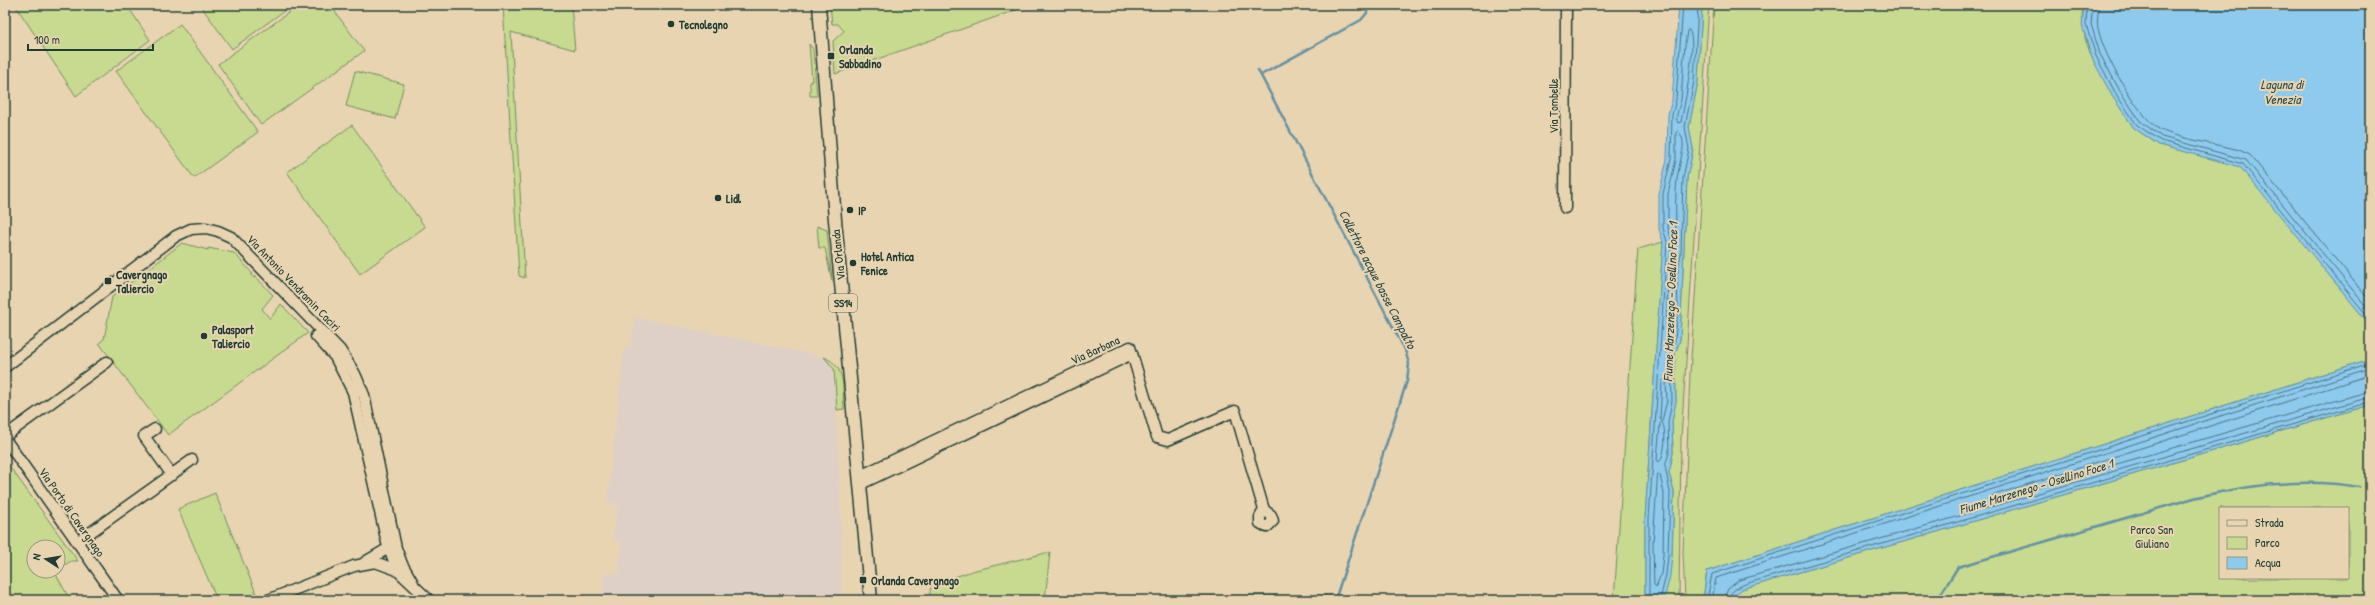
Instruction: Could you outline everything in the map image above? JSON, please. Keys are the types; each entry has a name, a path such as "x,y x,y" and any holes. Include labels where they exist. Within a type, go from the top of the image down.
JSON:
{"main road":[{"name":"Via Orlanda","path":"819,5 835,220 871,600"}],"street":[{"name":"Via Tombelle","path":"1565,208 1566,5"},
{"name":"Via Antonio Vendramin Caciri","path":"5,368 168,241 191,229 218,231 237,242 340,350 360,383 368,413 394,538 402,564 410,580"},
{"path":"322,332 316,336 335,357 352,392 388,549 398,570"},
{"name":"Via Barbana","path":"860,480 1132,354 1154,432 1157,437 1168,440 1235,411 1264,510"},
{"path":"5,436 108,362"},
{"path":"155,429 144,436 172,475"},
{"name":"Via Porto di Cavergnago","path":"5,439 118,600"},
{"path":"77,542 192,460"},
{"path":"268,600 362,563 388,549 392,545 394,538"},
{"path":"362,563 381,563 398,570 430,600"}],"shaded area":[{"path":"635,317 817,355 828,360 834,369 837,410 842,547 841,600 602,600 604,575 606,573 618,574 622,542 613,541 617,504 607,503 624,348 630,349"}],"green space":[{"path":"15,5 127,5 150,40 76,96"},
{"path":"200,5 292,5 232,49"},
{"path":"299,5 330,5 364,51 261,125 218,64"},
{"path":"503,5 571,5 575,50 511,32 525,278 519,276"},
{"path":"830,5 1030,5 835,74 833,41 844,31 838,24 832,24"},
{"path":"1702,5 1709,5 1681,439 1679,600 1664,600 1672,555 1674,491 1669,473 1673,453 1672,422 1676,401 1675,354 1680,340 1687,178 1693,149 1689,127 1698,81"},
{"path":"1714,5 2084,5 2082,15 2085,38 2092,58 2122,111 2134,128 2159,145 2235,164 2244,170 2370,325 2370,359 1707,571 1703,600 1685,600 1683,553 1690,374"},
{"path":"180,24 258,132 194,178 116,71"},
{"path":"809,44 813,49 817,96 810,96 810,81 812,81"},
{"path":"355,71 404,84 395,119 346,106"},
{"path":"352,125 425,227 360,274 287,172"},
{"path":"817,226 827,230 832,281 825,248 819,248"},
{"path":"1663,242 1645,519 1645,600 1614,600 1638,249"},
{"name":"Palasport Taliercio","path":"182,243 208,250 208,248 234,253 253,274 251,275 254,278 255,276 273,295 262,309 270,319 281,304 308,333 168,435 99,343 104,339 112,297 146,271 148,272 151,270 150,268"},
{"path":"824,357 837,366 840,372 843,386 844,409 837,410 834,369"},
{"name":"Parco San Giuliano","path":"2370,405 2370,600 1731,600 1742,589"},
{"path":"5,460 62,539 26,539 26,579 58,579 68,596 60,600 5,600"},
{"path":"215,493 256,593 240,600 217,600 178,509"},
{"path":"66,544 78,561 71,561 66,564"},
{"path":"1050,552 1045,600 929,600 931,585 972,571"},
{"path":"1331,595 1329,600 1195,600 1196,596"}],"water":[{"name":"Fiume Marzenego - Osellino Foce 1","path":"1679,5 1702,5 1698,81 1689,127 1693,149 1687,178 1680,340 1675,354 1676,401 1672,422 1673,453 1669,473 1674,491 1672,555 1670,576 1664,600 1645,600 1645,519 1663,242 1659,229 1659,194 1667,159 1668,114 1672,100"},
{"name":"Laguna di Venezia","path":"2084,5 2370,5 2370,325 2240,167 2159,145 2134,128 2112,96 2092,58 2082,25"},
{"name":"Fiume Marzenego - Osellino Foce 1","path":"2370,359 2370,405 1742,589 1731,600 1703,600 1707,571"}],"waterway":[{"path":"1261,75 1361,20 1367,13 1366,5"},
{"name":"Collettore acque basse Campalto","path":"1258,70 1405,350 1409,364 1407,381 1335,600"},
{"path":"1937,600 1958,567 2194,498 2214,493 2276,484 2318,483 2359,487"}],"place":[{"name":"Tecnolegno","path":"671,24"},
{"name":"Orlanda Sabbadino","path":"831,56"},
{"name":"Lidl","path":"718,198"},
{"name":"IP","path":"850,210"},
{"name":"Hotel Antica Fenice","path":"853,263"},
{"name":"Cavergnago Taliercio","path":"108,281"},
{"name":"Palasport Taliercio","path":"204,336"},
{"name":"Orlanda Cavergnago","path":"863,580"}]}
